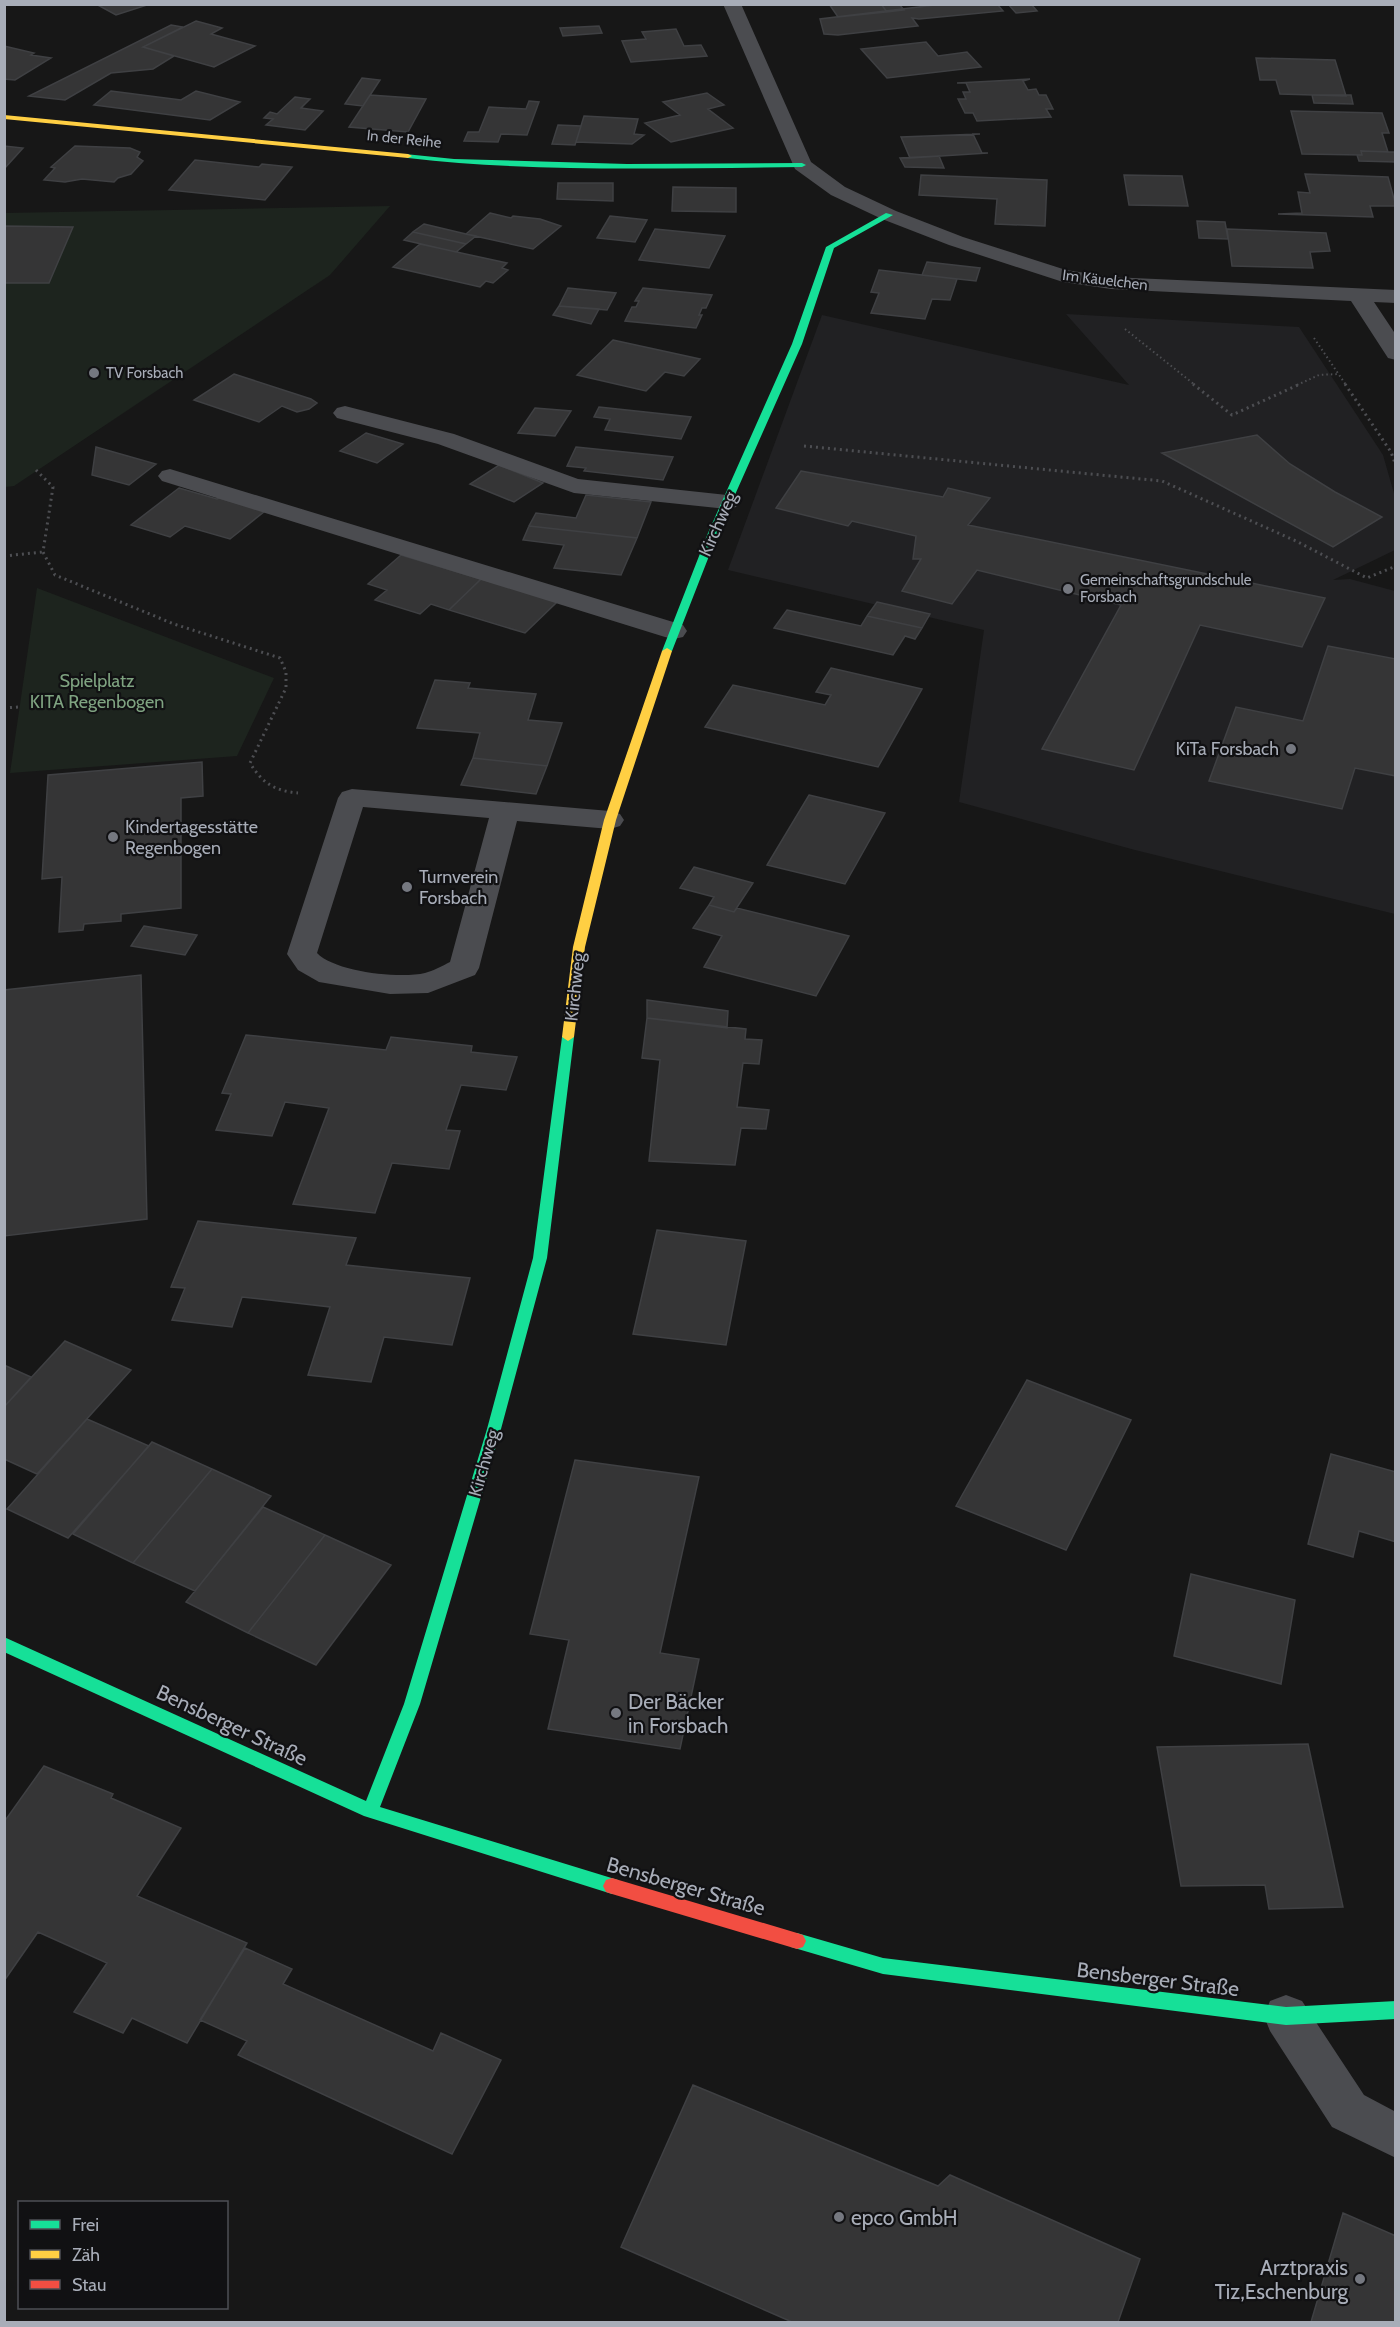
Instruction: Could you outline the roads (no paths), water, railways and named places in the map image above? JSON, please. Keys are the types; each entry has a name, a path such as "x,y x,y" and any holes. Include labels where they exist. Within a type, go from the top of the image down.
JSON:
{"street":[{"path":"732,4 802,165"},
{"name":"In der Reihe","path":"4,117 454,161 639,166 802,165"},
{"name":"Im Käuelchen","path":"802,165 838,191 889,215 956,241 1063,276 1110,283 1395,297"},
{"name":"Kirchweg","path":"370,1811 412,1704 494,1429 540,1258 579,947 610,820 674,631 727,502 756,441 797,344 830,247 889,215"},
{"path":"1358,295 1395,353"},
{"path":"345,413 446,439 574,486 727,502"},
{"path":"170,476 674,631"},
{"path":"505,811 464,968 428,983 390,984 330,975 309,963 302,954 352,798 505,811 610,820"},
{"name":"Bensberger Straße","path":"4,1644 370,1811 591,1880 883,1966 1286,2016 1395,2010"},
{"path":"1286,2016 1348,2111 1395,2136"}],"place":[{"name":"TV Forsbach","path":"94,373"},
{"name":"Gemeinschaftsgrundschule Forsbach","path":"1068,589"},
{"name":"KiTa Forsbach","path":"1291,749"},
{"name":"Kindertagesstätte Regenbogen","path":"113,837"},
{"name":"Turnverein Forsbach","path":"407,887"},
{"name":"Der Bäcker in Forsbach","path":"616,1713"},
{"name":"epco GmbH","path":"839,2217"},
{"name":"Arztpraxis Tiz,Eschenburg","path":"1360,2279"}],"park label":[{"name":"Spielplatz KITA Regenbogen","path":"97,691"}]}
